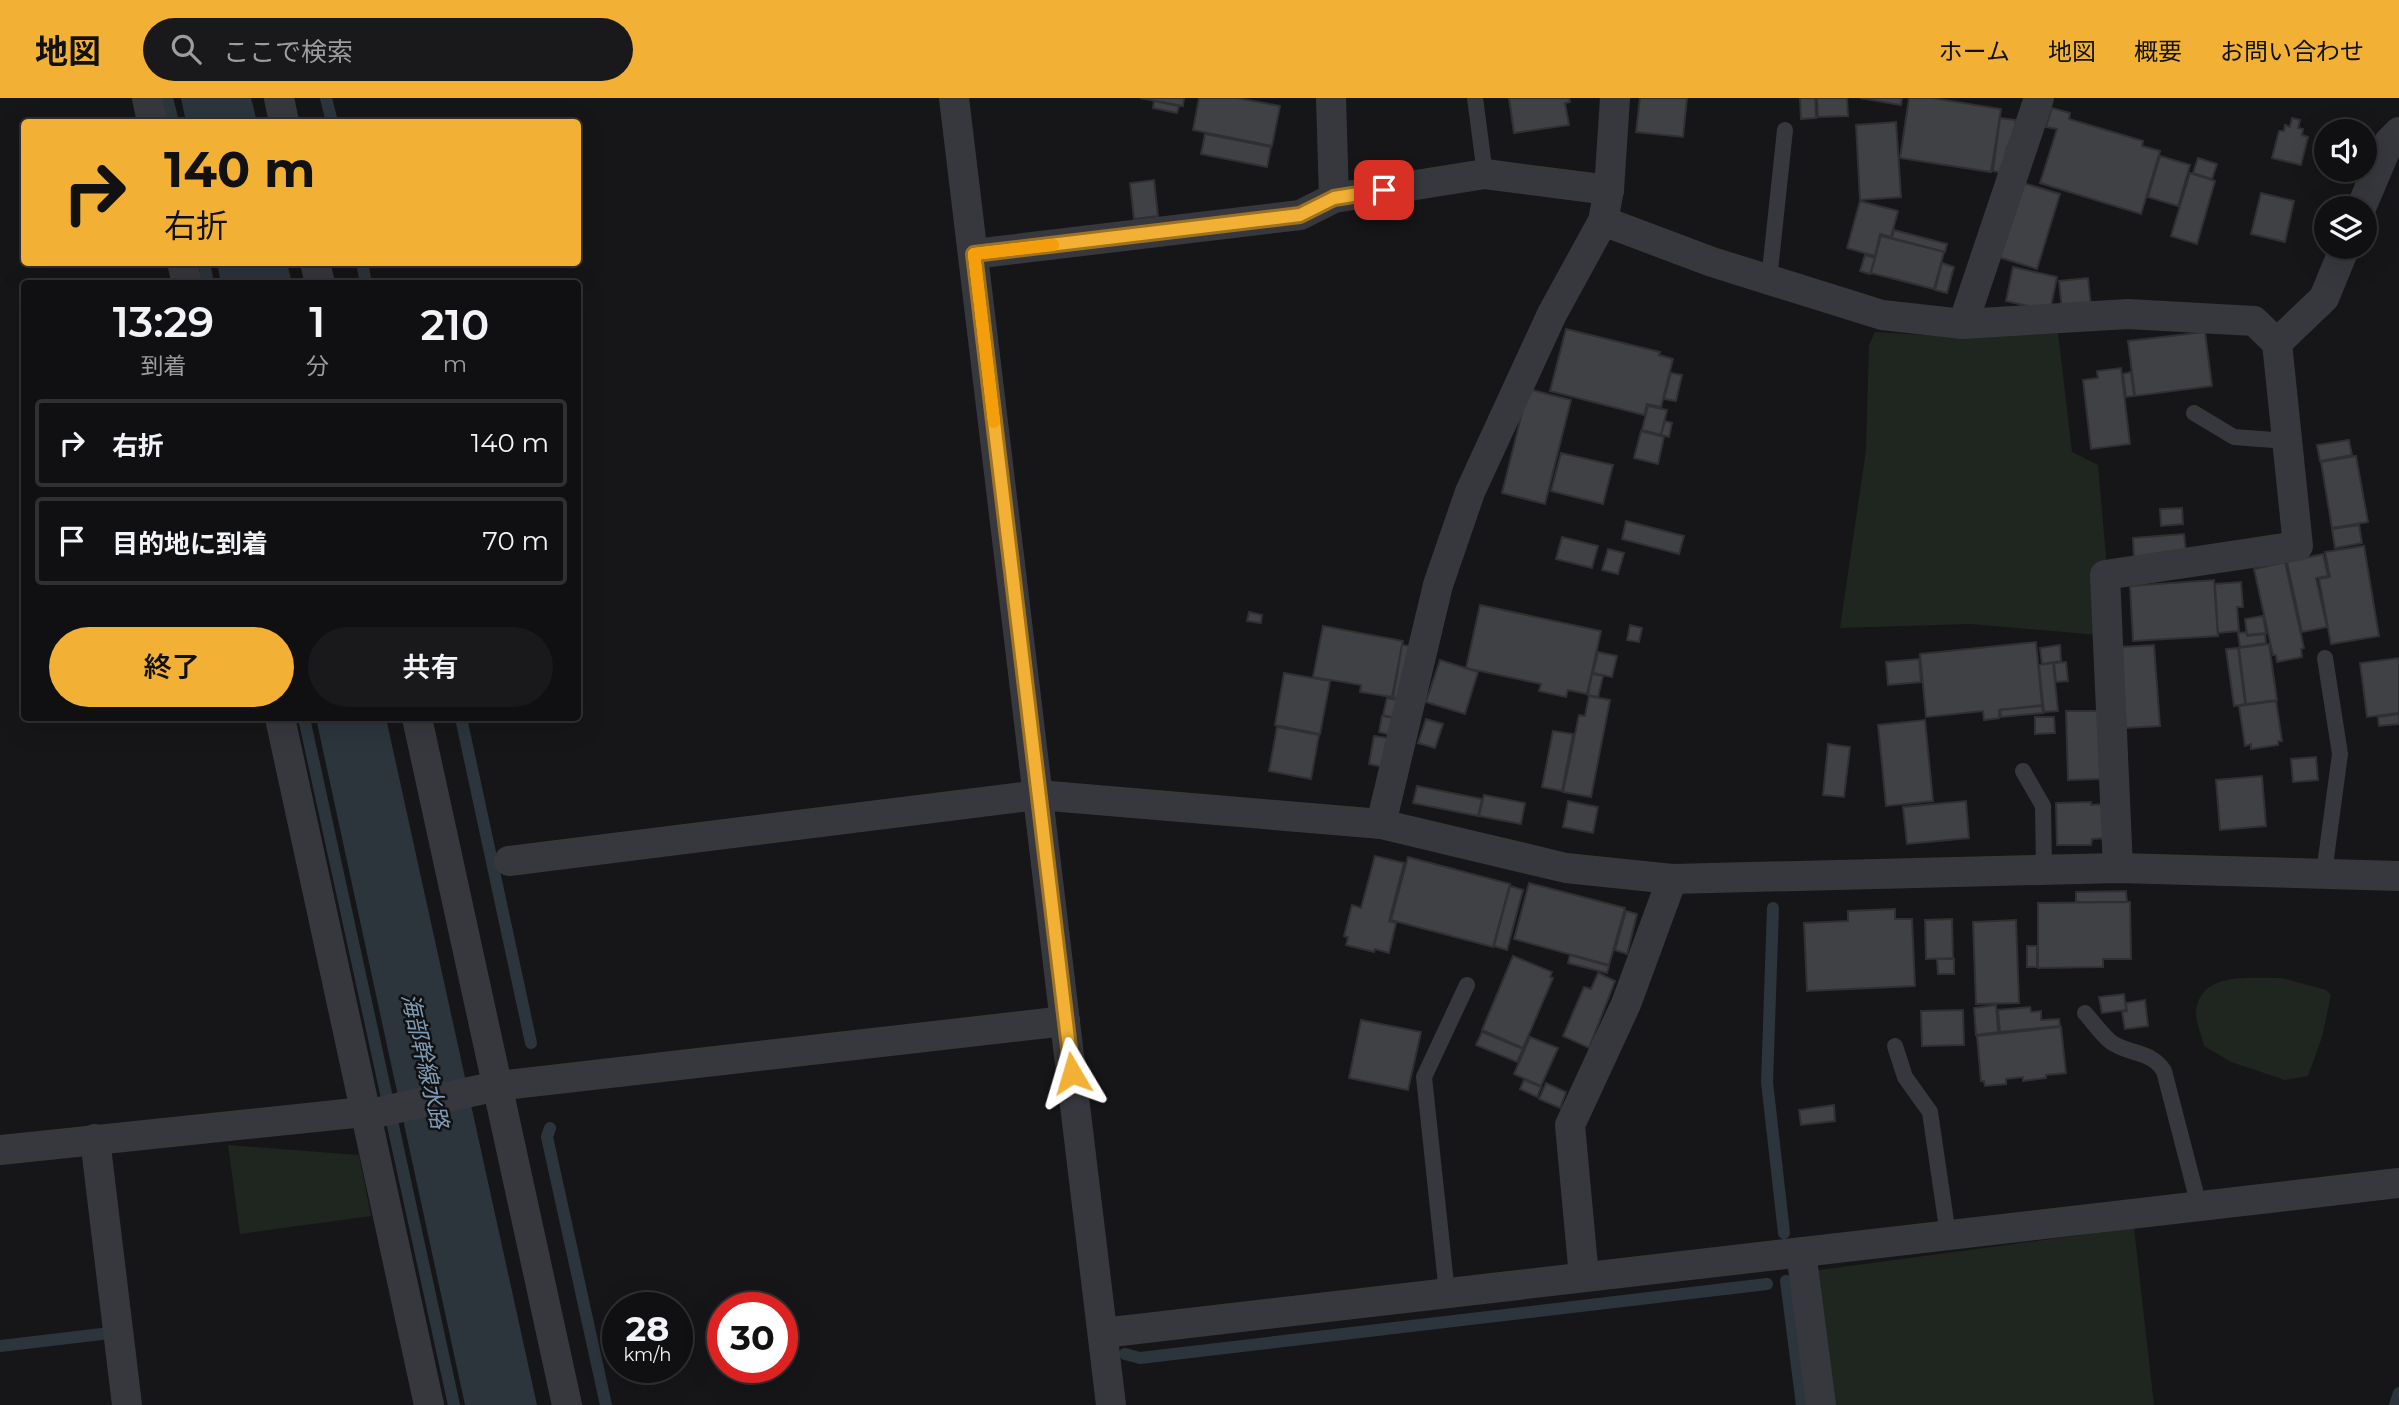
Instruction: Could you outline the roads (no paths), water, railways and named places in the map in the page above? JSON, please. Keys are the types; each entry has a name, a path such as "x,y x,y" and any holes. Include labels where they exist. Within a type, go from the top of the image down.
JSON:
{"street":[{"path":"147,98 151,119"},
{"path":"279,98 283,119"},
{"path":"954,98 1111,1405"},
{"path":"1331,98 1334,198"},
{"path":"1381,824 1438,585 1470,492 1552,314 1603,221 1609,190 1615,98"},
{"path":"1963,324 2039,98"},
{"path":"2366,196 2389,142 2399,132"},
{"path":"974,254 1300,215 1334,198 1485,174 1609,190"},
{"path":"1603,221 1712,262 1882,315 1963,324 2128,314 2254,321 2277,343 2298,546 2105,575 2118,868"},
{"path":"2277,343 2324,298 2340,259"},
{"path":"281,721 370,1113 429,1405"},
{"path":"417,721 567,1405"},
{"path":"509,862 1038,795 1381,824 1566,869 1672,879 2118,868 2399,876"},
{"path":"1584,1277 1570,1125 1626,1004 1672,879"},
{"path":"0,1150 370,1113 497,1086 1065,1021"},
{"path":"95,1139 127,1405"},
{"path":"1103,1333 2399,1183"},
{"path":"1801,1252 1821,1405"}],"lane":[{"path":"1475,98 1485,174"},
{"path":"1769,280 1785,130"},
{"path":"2194,413 2234,437 2287,441"},
{"path":"2324,873 2340,754 2325,658"},
{"path":"2023,771 2043,806 2044,870"},
{"path":"1447,1293 1424,1077 1467,985"},
{"path":"2085,1013 2112,1043 2147,1055 2159,1063 2164,1071 2199,1206"},
{"path":"1895,1046 1905,1077 1930,1112 1948,1235"}],"water":[{"path":"181,98 251,98 256,119 185,119"},
{"path":"218,266 288,266 291,280 220,280"},
{"name":"海部幹線水路","path":"317,721 387,721 537,1405 465,1405"}],"waterway":[{"path":"167,98 172,119"},
{"path":"326,98 331,119"},
{"path":"205,266 207,280"},
{"path":"363,266 365,280"},
{"path":"305,721 454,1405"},
{"path":"462,721 531,1043"},
{"path":"1773,908 1767,1082 1784,1233"},
{"path":"550,1128 547,1137 606,1405"},
{"path":"1786,1281 1802,1405"},
{"path":"1125,1354 1140,1358 1767,1284"},
{"path":"0,1346 102,1334"},
{"path":"2395,1405 2399,1393"}]}
